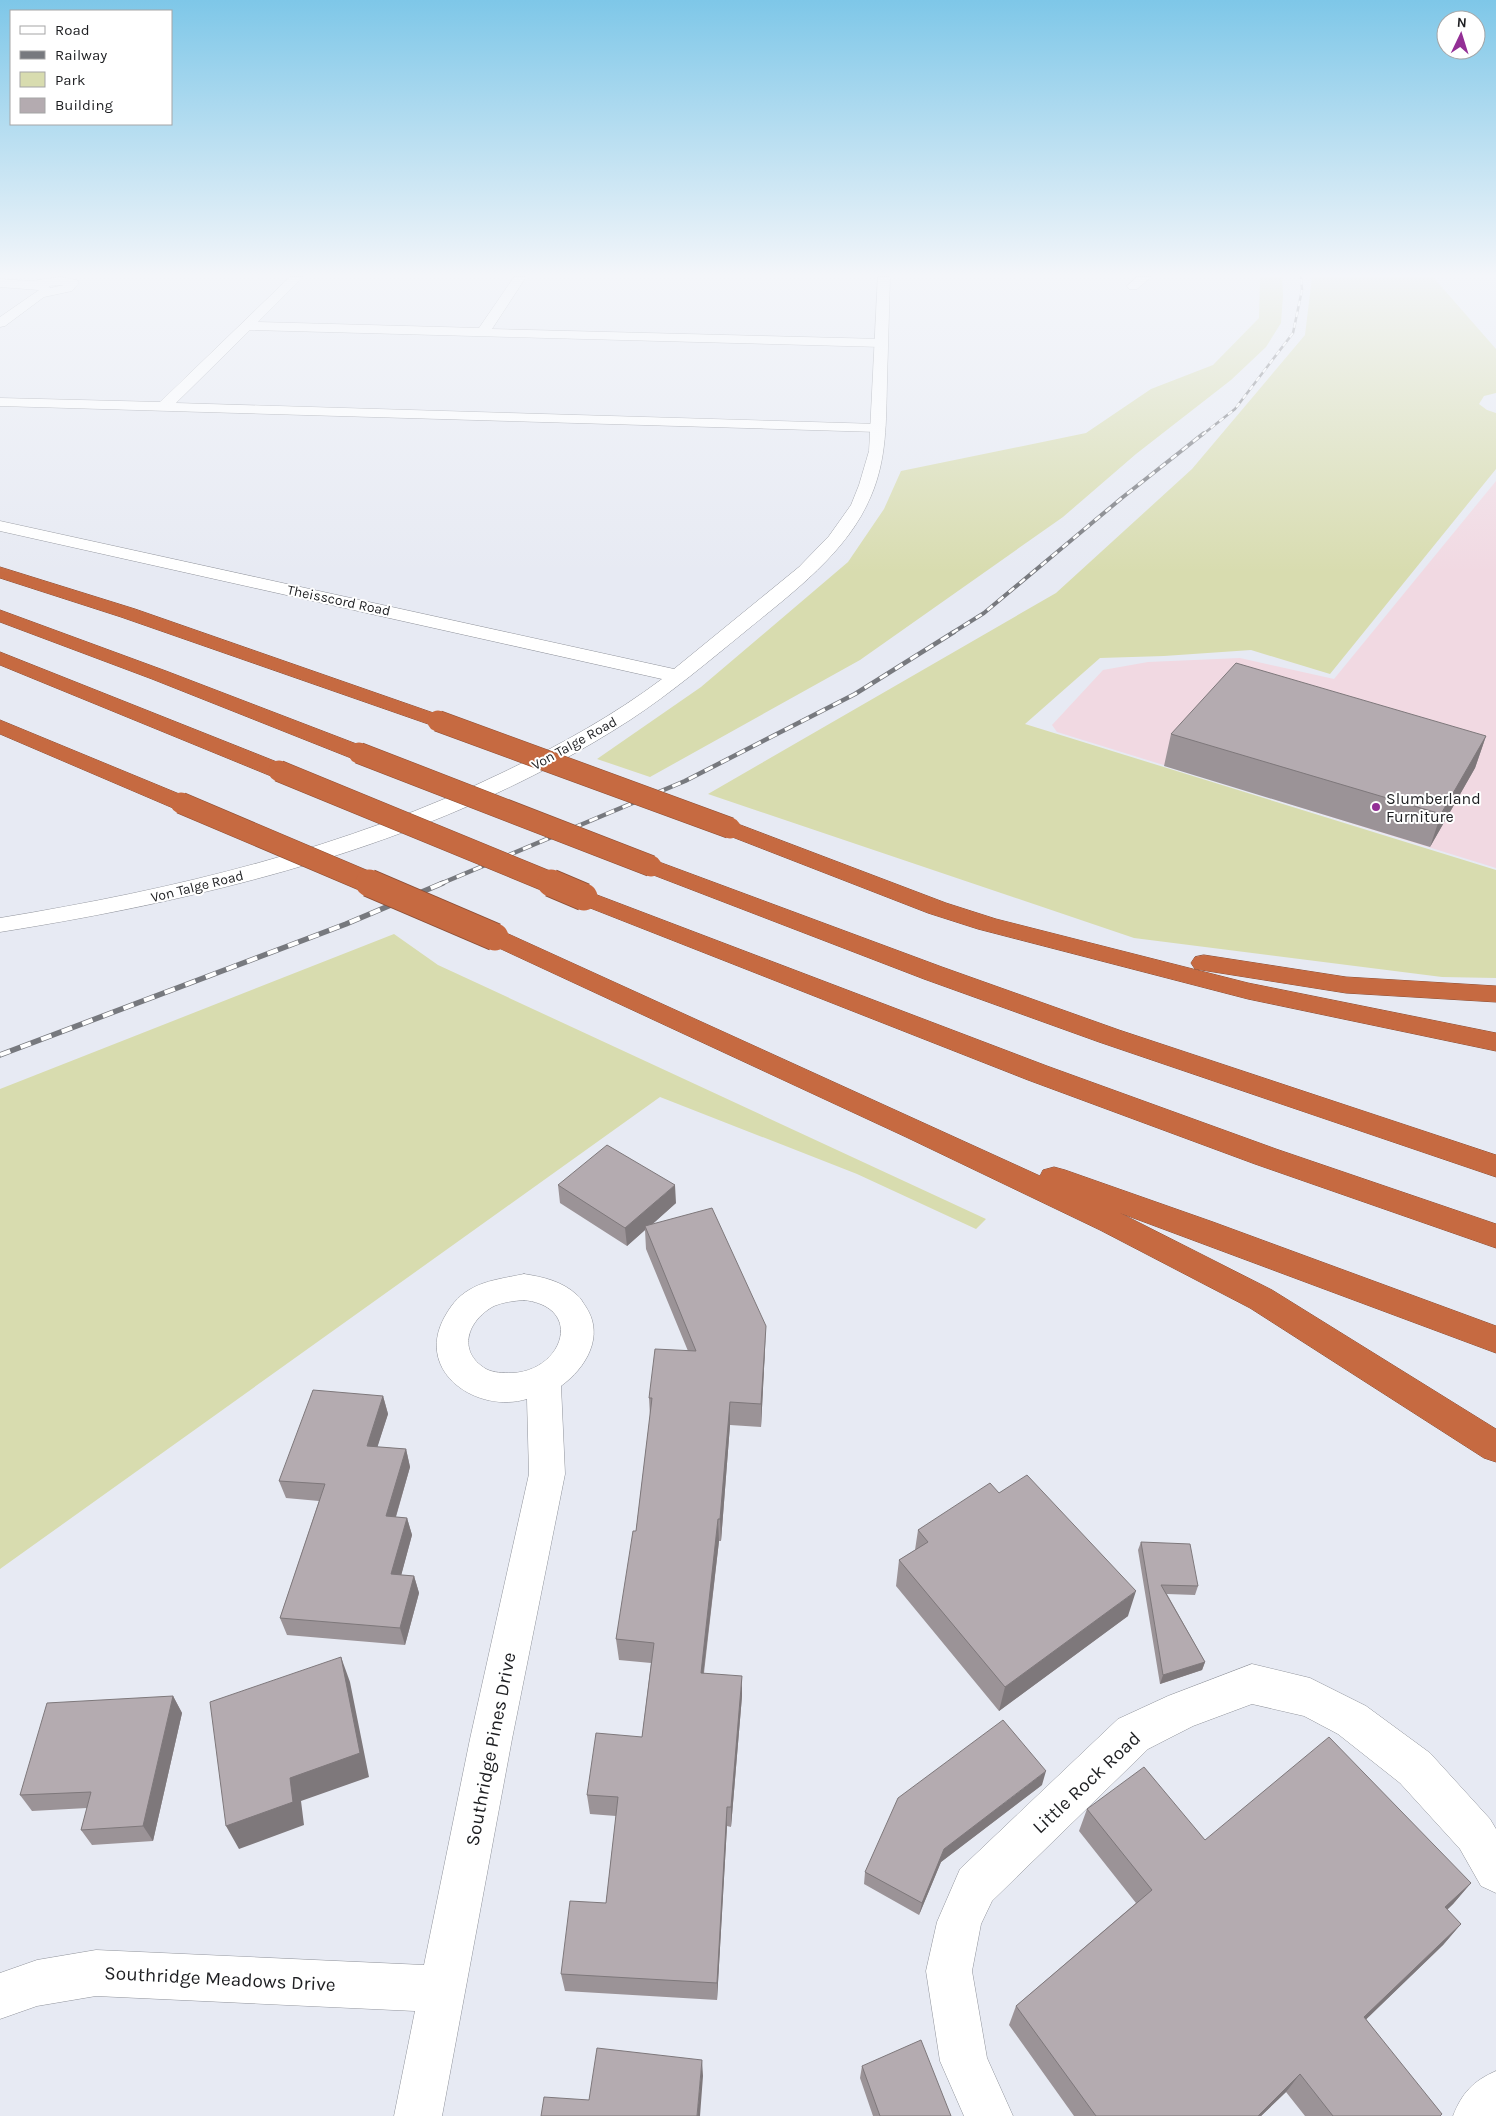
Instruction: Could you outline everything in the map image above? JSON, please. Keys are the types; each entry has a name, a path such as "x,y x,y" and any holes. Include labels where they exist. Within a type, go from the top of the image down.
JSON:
{"highway":[{"path":"0,572 438,721 730,828 937,908 987,924 1248,991 1496,1042"},
{"path":"0,616 159,675 932,973 1108,1036 1496,1166"},
{"path":"0,658 855,1005 1233,1146 1496,1236"},
{"path":"0,726 495,937 916,1130 1111,1222 1261,1299 1496,1447"},
{"path":"987,924 1247,971 1346,985 1496,994"},
{"path":"916,1130 1202,1230 1496,1340"}],"street":[{"path":"164,407 196,376"},
{"name":"Von Talge Road","path":"0,925 54,917 193,889 376,835 422,817 550,758 622,717 677,676 786,588 836,539 859,504 866,488 877,450 880,376"},
{"path":"0,402 878,428"},
{"name":"Theisscord Road","path":"0,526 677,676"},
{"name":"Southridge Pines Drive","path":"418,2116 491,1739 547,1474 544,1381"},
{"name":"Little Rock Road","path":"989,2116 964,2061 949,1971 959,1922 976,1885 1133,1734 1182,1710 1252,1684 1310,1698 1352,1720 1415,1768 1475,1834 1496,1871"},
{"name":"Southridge Meadows Drive","path":"0,1996 37,1983 96,1972 444,1989"},
{"path":"1477,2116 1496,2095"}],"shaded area":[{"path":"1496,481 1496,868 1057,732 1052,725 1103,670 1148,662 1240,658 1334,679"}],"green space":[{"path":"1185,376 1236,376 1136,454 1063,517 860,660 650,777 597,759 701,687 848,562 884,509 901,471 1086,433 1151,389"},
{"path":"1271,376 1496,376 1496,393 1484,396 1479,404 1487,410 1496,413 1496,469 1330,674 1251,650 1100,658 1025,724 1496,870 1496,978 1442,977 1134,938 708,794 1056,593 1192,469"},
{"path":"394,934 438,965 986,1219 976,1229 857,1174 660,1097 0,1569 0,1089"}],"building":[{"path":"1236,663 1486,736 1441,814 1171,734"},
{"path":"607,1145 675,1185 625,1228 558,1185"},
{"path":"712,1208 766,1326 761,1404 730,1402 720,1519 718,1519 701,1673 742,1676 731,1807 727,1807 717,1983 561,1974 570,1901 606,1903 618,1797 587,1795 596,1733 642,1737 654,1643 616,1639 633,1531 636,1531 652,1398 649,1398 655,1349 696,1351 645,1226"},
{"path":"313,1390 383,1396 367,1446 406,1449 386,1516 407,1518 391,1574 414,1576 400,1628 280,1618 325,1484 279,1481"},
{"path":"1027,1475 1136,1591 1005,1687 899,1560 928,1542 918,1530 990,1483 999,1493"},
{"path":"1141,1542 1190,1544 1198,1586 1161,1585 1205,1662 1163,1675"},
{"path":"341,1657 360,1753 290,1778 293,1802 226,1826 210,1702"},
{"path":"173,1696 143,1826 81,1830 91,1792 20,1795 47,1703"},
{"path":"1003,1720 1046,1771 944,1849 922,1903 865,1872 898,1798"},
{"path":"1329,1737 1471,1883 1445,1907 1461,1924 1364,2017 1442,2114 1440,2116 1333,2116 1300,2074 1258,2116 1096,2116 1016,2006 1152,1890 1087,1809 1144,1767 1205,1840"},
{"path":"921,2040 951,2116 880,2116 862,2066"},
{"path":"597,2048 702,2060 697,2116 541,2116 544,2097 589,2100"}],"railway":[{"path":"1202,435 1235,409 1260,376"},
{"path":"952,633 984,613 1123,497 1204,433"},
{"path":"440,884 685,781 855,694 954,632"},
{"path":"0,1055 346,924 443,883"}],"place":[{"name":"Slumberland Furniture","path":"1376,807"}]}
